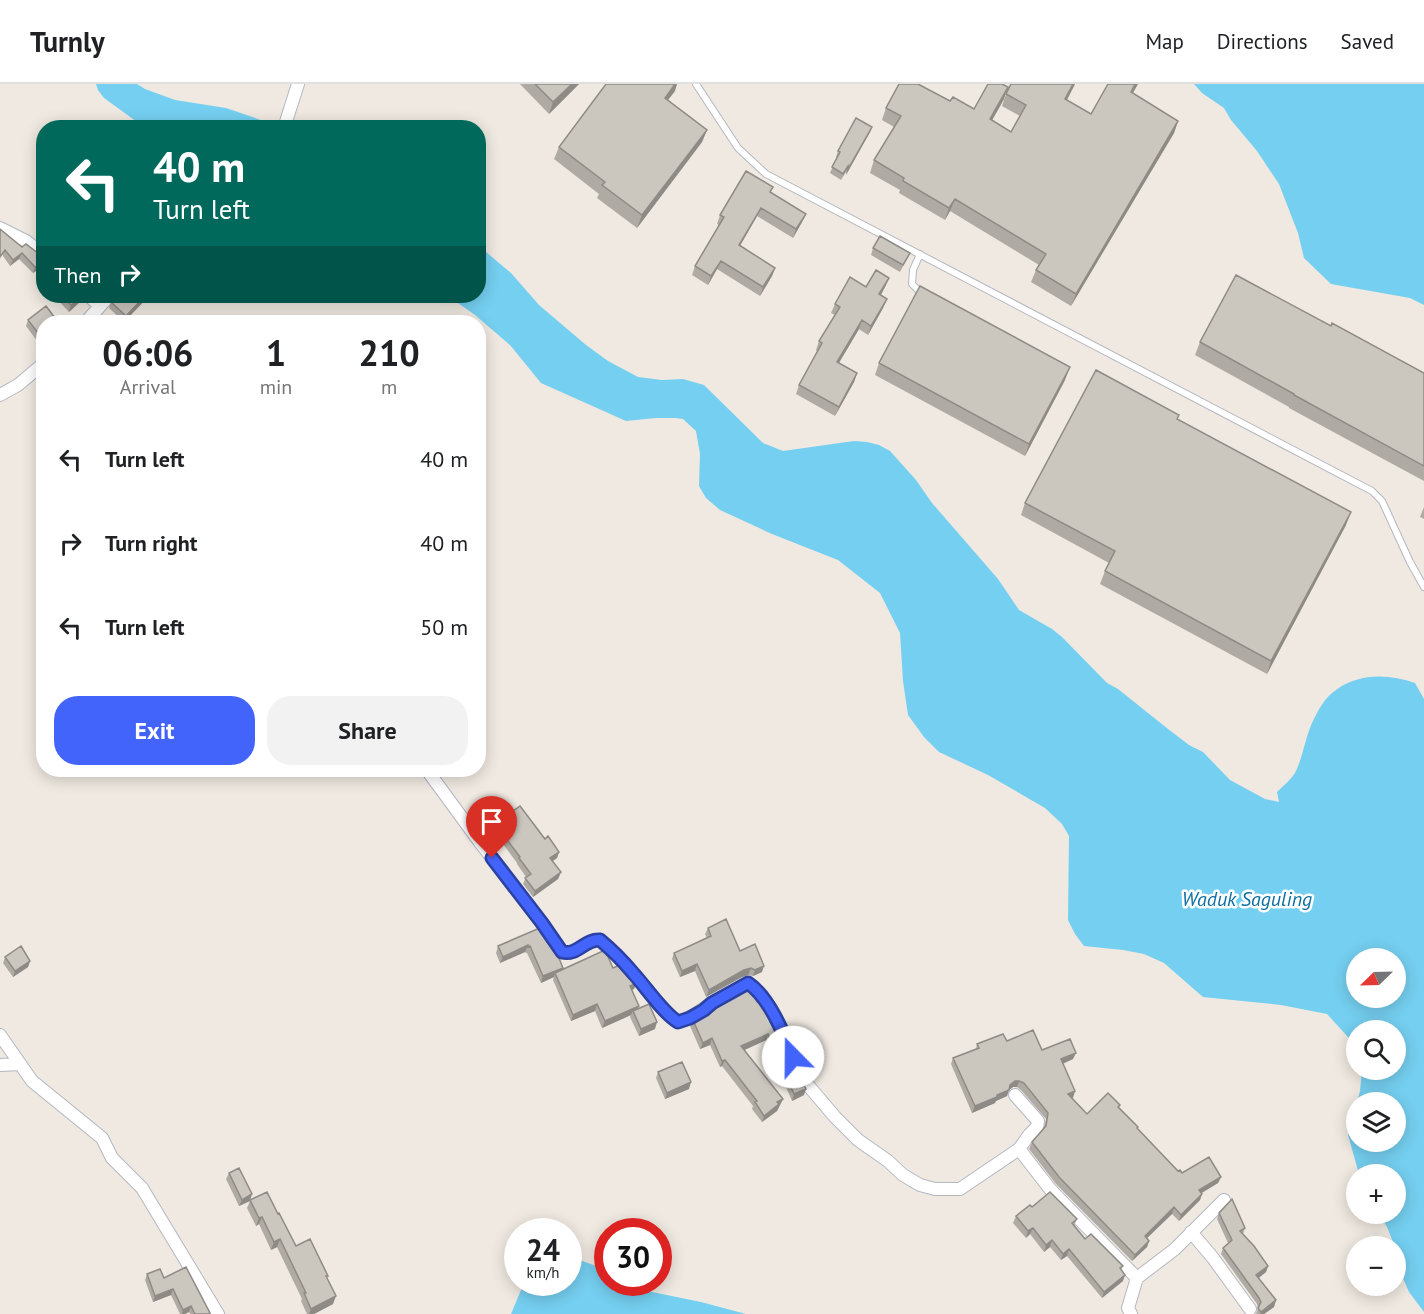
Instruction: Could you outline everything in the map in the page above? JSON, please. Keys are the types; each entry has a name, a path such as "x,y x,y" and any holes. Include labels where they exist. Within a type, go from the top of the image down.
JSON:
{"street":[{"path":"287,120 298,84"},
{"path":"0,228 36,249"},
{"path":"97,303 100,306"},
{"path":"92,315 103,303"},
{"path":"0,395 18,385 36,370"},
{"path":"432,777 562,952 572,952 590,941 600,940 678,1022 690,1018 748,983 755,988 779,1023 807,1084 835,1117 858,1140 888,1161 903,1175 920,1185 935,1189 960,1189 1019,1149 1037,1127 1038,1121 1015,1095"},
{"path":"0,1035 32,1081 102,1138 112,1158 142,1188 218,1314"},
{"path":"0,1065 20,1064"},
{"path":"1019,1149 1050,1189 1137,1278"},
{"path":"1131,1314 1128,1308 1137,1278 1175,1249 1224,1200"},
{"path":"1191,1233 1213,1258 1250,1309"}],"lane":[{"path":"696,84 738,148 766,174 1372,491 1382,501 1424,587"},
{"path":"920,254 913,270 912,284 926,298"}],"water":[{"path":"96,84 137,84 175,100 226,108 261,120 134,120 104,98"},
{"path":"1194,84 1424,84 1424,305 1410,298 1331,284 1304,258 1298,233 1279,184 1257,151 1224,108 1202,93"},
{"name":"Waduk Saguling","path":"486,252 511,273 539,305 608,361 638,377 662,380 683,379 704,385 763,443 783,451 854,441 879,445 890,451 998,579 1019,610 1062,637 1107,683 1118,689 1189,745 1203,752 1230,780 1265,799 1279,802 1277,792 1296,771 1312,723 1332,693 1345,684 1364,678 1385,677 1415,683 1424,699 1424,1312 1406,1285 1406,1236 1391,1236 1385,1224 1406,1224 1406,1164 1356,1164 1353,1152 1406,1152 1406,1092 1360,1092 1361,1080 1406,1080 1406,1020 1346,1020 1346,1035 1327,1014 1281,1005 1203,997 1164,963 1144,954 1084,946 1068,920 1069,836 1062,824 1045,808 988,775 939,752 924,737 908,715 900,633 880,593 838,560 772,534 720,510 706,498 699,486 700,454 696,431 683,419 656,418 626,421 541,383 510,345 486,324 486,315 475,315 458,303 486,303"},
{"path":"582,1261 594,1265 594,1296 672,1296 746,1314 511,1314 519,1296 582,1296"}],"building":[{"path":"535,84 572,84 553,102"},
{"path":"606,84 675,84 665,98 707,130 642,215 602,185 605,182 559,147"},
{"path":"899,84 918,84 950,101 953,97 974,109 988,84 1002,84 1008,87 990,119 1011,132 1026,105 1006,94 1011,84 1073,84 1065,99 1091,114 1108,84 1135,84 1131,92 1178,121 1076,294 1036,270 1046,254 955,199 949,208 903,181 904,178 874,160 901,116 886,108"},
{"path":"856,118 872,127 843,174 832,167"},
{"path":"746,171 773,187 770,192 806,214 796,229 761,208 739,245 775,268 763,287 721,261 711,276 695,266 724,217 720,215"},
{"path":"0,229 22,247 26,244 36,252 36,266 22,253 13,260 5,250 0,257"},
{"path":"880,236 910,253 903,265 873,248"},
{"path":"876,270 889,278 879,294 887,299 871,326 862,320 837,362 857,373 839,407 799,385 822,343 819,341 840,307 835,304 850,277 866,287"},
{"path":"1236,275 1331,326 1332,323 1424,373 1424,466 1200,342"},
{"path":"920,286 1070,367 1029,444 879,363"},
{"path":"112,303 138,303 127,315"},
{"path":"46,306 53,315 36,315 36,330 28,320"},
{"path":"1096,370 1179,415 1177,419 1351,512 1271,661 1105,571 1115,551 1025,503"},
{"path":"520,806 545,839 548,836 559,852 550,858 561,872 535,891 525,878 531,874 495,824"},
{"path":"726,919 740,951 755,944 764,966 755,970 751,968 744,970 709,990 697,964 682,971 674,953 711,936 708,928"},
{"path":"542,927 548,941 552,941 563,968 543,976 528,945 503,957 498,946"},
{"path":"21,946 30,961 15,971 5,957"},
{"path":"605,950 613,968 622,964 635,979 637,983 630,986 639,1006 605,1021 597,1004 573,1015 555,973"},
{"path":"749,986 774,1020 806,1089 794,1094 768,1034 741,1046 783,1099 764,1116 755,1102 757,1101 725,1060 722,1061 712,1038 703,1043 693,1020"},
{"path":"649,1004 657,1022 641,1029 633,1011"},
{"path":"1033,1030 1042,1050 1070,1039 1076,1053 1061,1059 1075,1091 1068,1094 1087,1114 1108,1093 1120,1105 1118,1107 1178,1171 1182,1173 1209,1157 1221,1177 1199,1190 1202,1194 1181,1215 1174,1207 1145,1236 1149,1241 1135,1255 1059,1177 1032,1142 1046,1126 1048,1113 1024,1083 1015,1081 1010,1085 1009,1090 975,1106 953,1058 979,1048 977,1044 1003,1034 1007,1041"},
{"path":"682,1062 691,1082 667,1093 658,1072"},
{"path":"239,1168 252,1194 242,1200 229,1173"},
{"path":"267,1192 296,1246 310,1239 336,1296 311,1309 304,1293 306,1293 280,1239 274,1242 262,1217 259,1218 250,1200"},
{"path":"1050,1192 1077,1219 1072,1223 1085,1239 1091,1234 1123,1266 1120,1268 1125,1275 1104,1292 1069,1249 1063,1254 1052,1240 1046,1245 1033,1228 1028,1231 1016,1216 1030,1205 1032,1207"},
{"path":"1232,1199 1245,1228 1240,1231 1268,1266 1256,1275 1276,1300 1261,1312 1258,1308 1261,1302 1259,1298 1223,1248 1232,1240 1219,1213"},
{"path":"186,1267 210,1313 208,1314 195,1314 191,1306 183,1310 173,1289 155,1296 147,1274 160,1269 164,1278"}],"route":[{"path":"492,858 562,952 572,952 590,941 600,940 633,972 678,1022 690,1018 748,983 755,988 779,1023 793,1057"}]}
